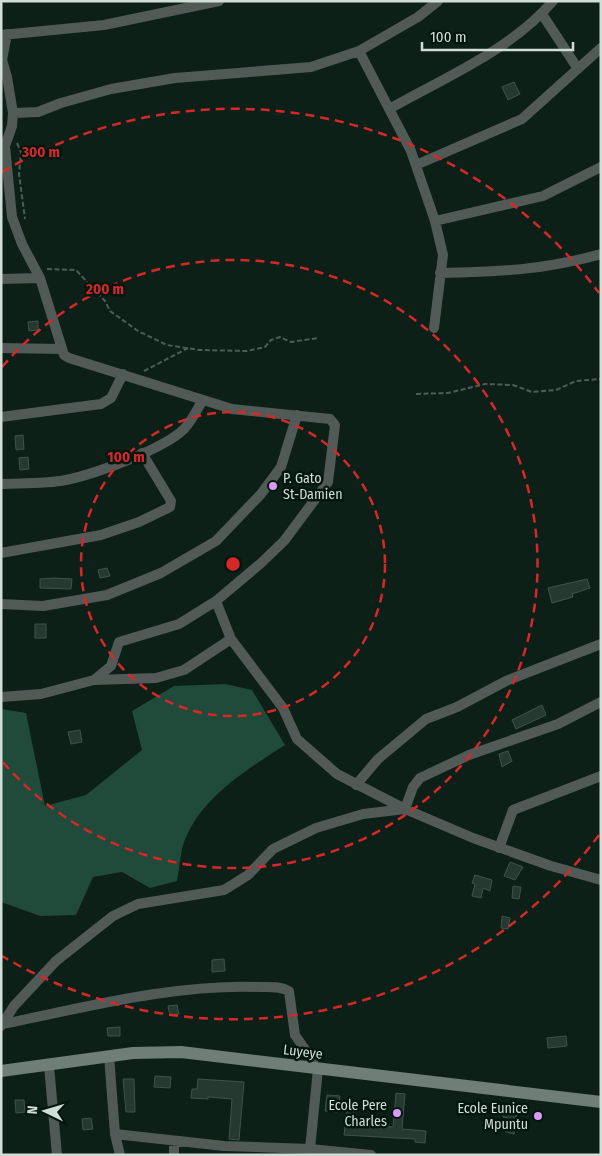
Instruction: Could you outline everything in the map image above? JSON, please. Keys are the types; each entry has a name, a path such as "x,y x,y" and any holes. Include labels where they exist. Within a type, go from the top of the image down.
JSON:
{"street":[{"path":"94,680 111,666 119,642 178,624 216,601 284,541 328,482 336,425 330,419 232,409 69,358 62,349 42,273 22,244 7,217 5,143 13,113 2,60 4,35 106,25 219,1"},
{"path":"13,113 38,112 111,88 175,78 311,67 359,51 418,17 438,1"},
{"path":"391,108 496,50 542,14 553,1"},
{"path":"542,14 578,69"},
{"path":"416,166 522,119 601,48"},
{"path":"359,51 391,108 416,166 435,221 443,255 434,328"},
{"path":"435,221 543,196 601,167"},
{"path":"440,273 520,271 567,263 601,254"},
{"path":"1,279 42,273"},
{"path":"1,348 62,349"},
{"path":"1,417 101,404 111,398 126,375"},
{"path":"1,484 66,480 86,475 142,453 172,439 185,428 203,400"},
{"path":"1,604 43,606 107,595 161,573 216,541 262,494 281,467 296,415"},
{"path":"1,553 101,536 140,522 170,507 171,501 142,453"},
{"path":"216,601 231,639 283,708 297,739 337,774 405,809 499,848 601,880"},
{"path":"1,698 41,694 94,680 152,678 184,670 231,639"},
{"path":"356,785 378,759 426,719 457,707 506,681 601,644"},
{"path":"405,809 413,787 420,778 469,755 558,724 601,702"},
{"path":"499,848 513,810 601,776"},
{"path":"2,1025 14,1006 56,962 113,916 138,904 224,890 248,875 273,849 316,828 363,814 405,809"},
{"path":"2,1025 162,993 236,986 289,990 295,1035 313,1061 316,1069 310,1149"},
{"name":"Luyeye","path":"1,1071 156,1051 181,1052 601,1102"},
{"path":"109,1056 115,1134 120,1155"},
{"path":"49,1066 57,1155"},
{"path":"115,1134 142,1135 174,1141 259,1151 310,1149 371,1155"},
{"path":"174,1141 174,1155"}],"path":[{"path":"5,143 16,141 21,152 19,174 25,220"},
{"path":"42,273 76,270 105,301 110,312 138,331 167,345 247,351 265,346 275,338 280,337 292,342 318,338"},
{"path":"126,375 153,368 188,348"},
{"path":"416,394 448,394 485,384 513,385 532,392 556,390 576,381 601,379"}],"green space":[{"path":"225,684 252,690 285,745 243,773 205,807 195,820 185,840 177,881 150,888 122,872 93,877 76,915 40,916 1,902 1,709 26,713 45,806 86,795 142,750 132,711 174,686"}],"building":[{"path":"514,82 520,94 508,100 502,87"},
{"path":"38,321 38,330 29,331 28,322"},
{"path":"23,435 24,449 16,450 15,436"},
{"path":"28,457 29,469 20,470 19,458"},
{"path":"107,568 110,576 100,578 98,570"},
{"path":"40,579 72,579 71,589 40,588"},
{"path":"587,579 590,588 572,594 573,597 552,603 548,588"},
{"path":"35,624 46,624 46,638 35,638"},
{"path":"542,705 546,715 516,729 512,720"},
{"path":"80,730 82,742 71,744 68,732"},
{"path":"508,751 512,761 502,767 499,754"},
{"path":"510,862 523,867 515,880 504,876"},
{"path":"475,875 492,880 490,891 483,888 481,898 472,896 475,884 472,883"},
{"path":"513,886 521,887 519,899 512,898"},
{"path":"502,916 510,918 508,929 501,928"},
{"path":"224,959 225,971 212,972 212,960"},
{"path":"177,1005 179,1014 170,1015 168,1006"},
{"path":"120,1027 120,1036 108,1036 107,1028"},
{"path":"566,1036 567,1046 548,1048 547,1038"},
{"path":"155,1076 171,1077 170,1088 154,1087"},
{"path":"123,1079 134,1079 135,1112 126,1112"},
{"path":"198,1079 244,1082 239,1140 229,1139 232,1099 191,1098 192,1089 197,1089"},
{"path":"396,1093 405,1094 402,1129 426,1131 425,1143 415,1142 415,1139 344,1135 347,1111 355,1111 354,1125 393,1127"},
{"path":"327,1095 340,1096 338,1112 325,1111"},
{"path":"15,1100 24,1100 25,1112 16,1113"},
{"path":"504,1110 517,1110 514,1134 506,1132 508,1118 503,1117"},
{"path":"91,1118 93,1129 83,1130 82,1119"}],"place":[{"name":"P. Gato St-Damien","path":"273,486"},
{"name":"Ecole Pere Charles","path":"397,1113"},
{"name":"Ecole Eunice Mpuntu","path":"538,1116"}]}
